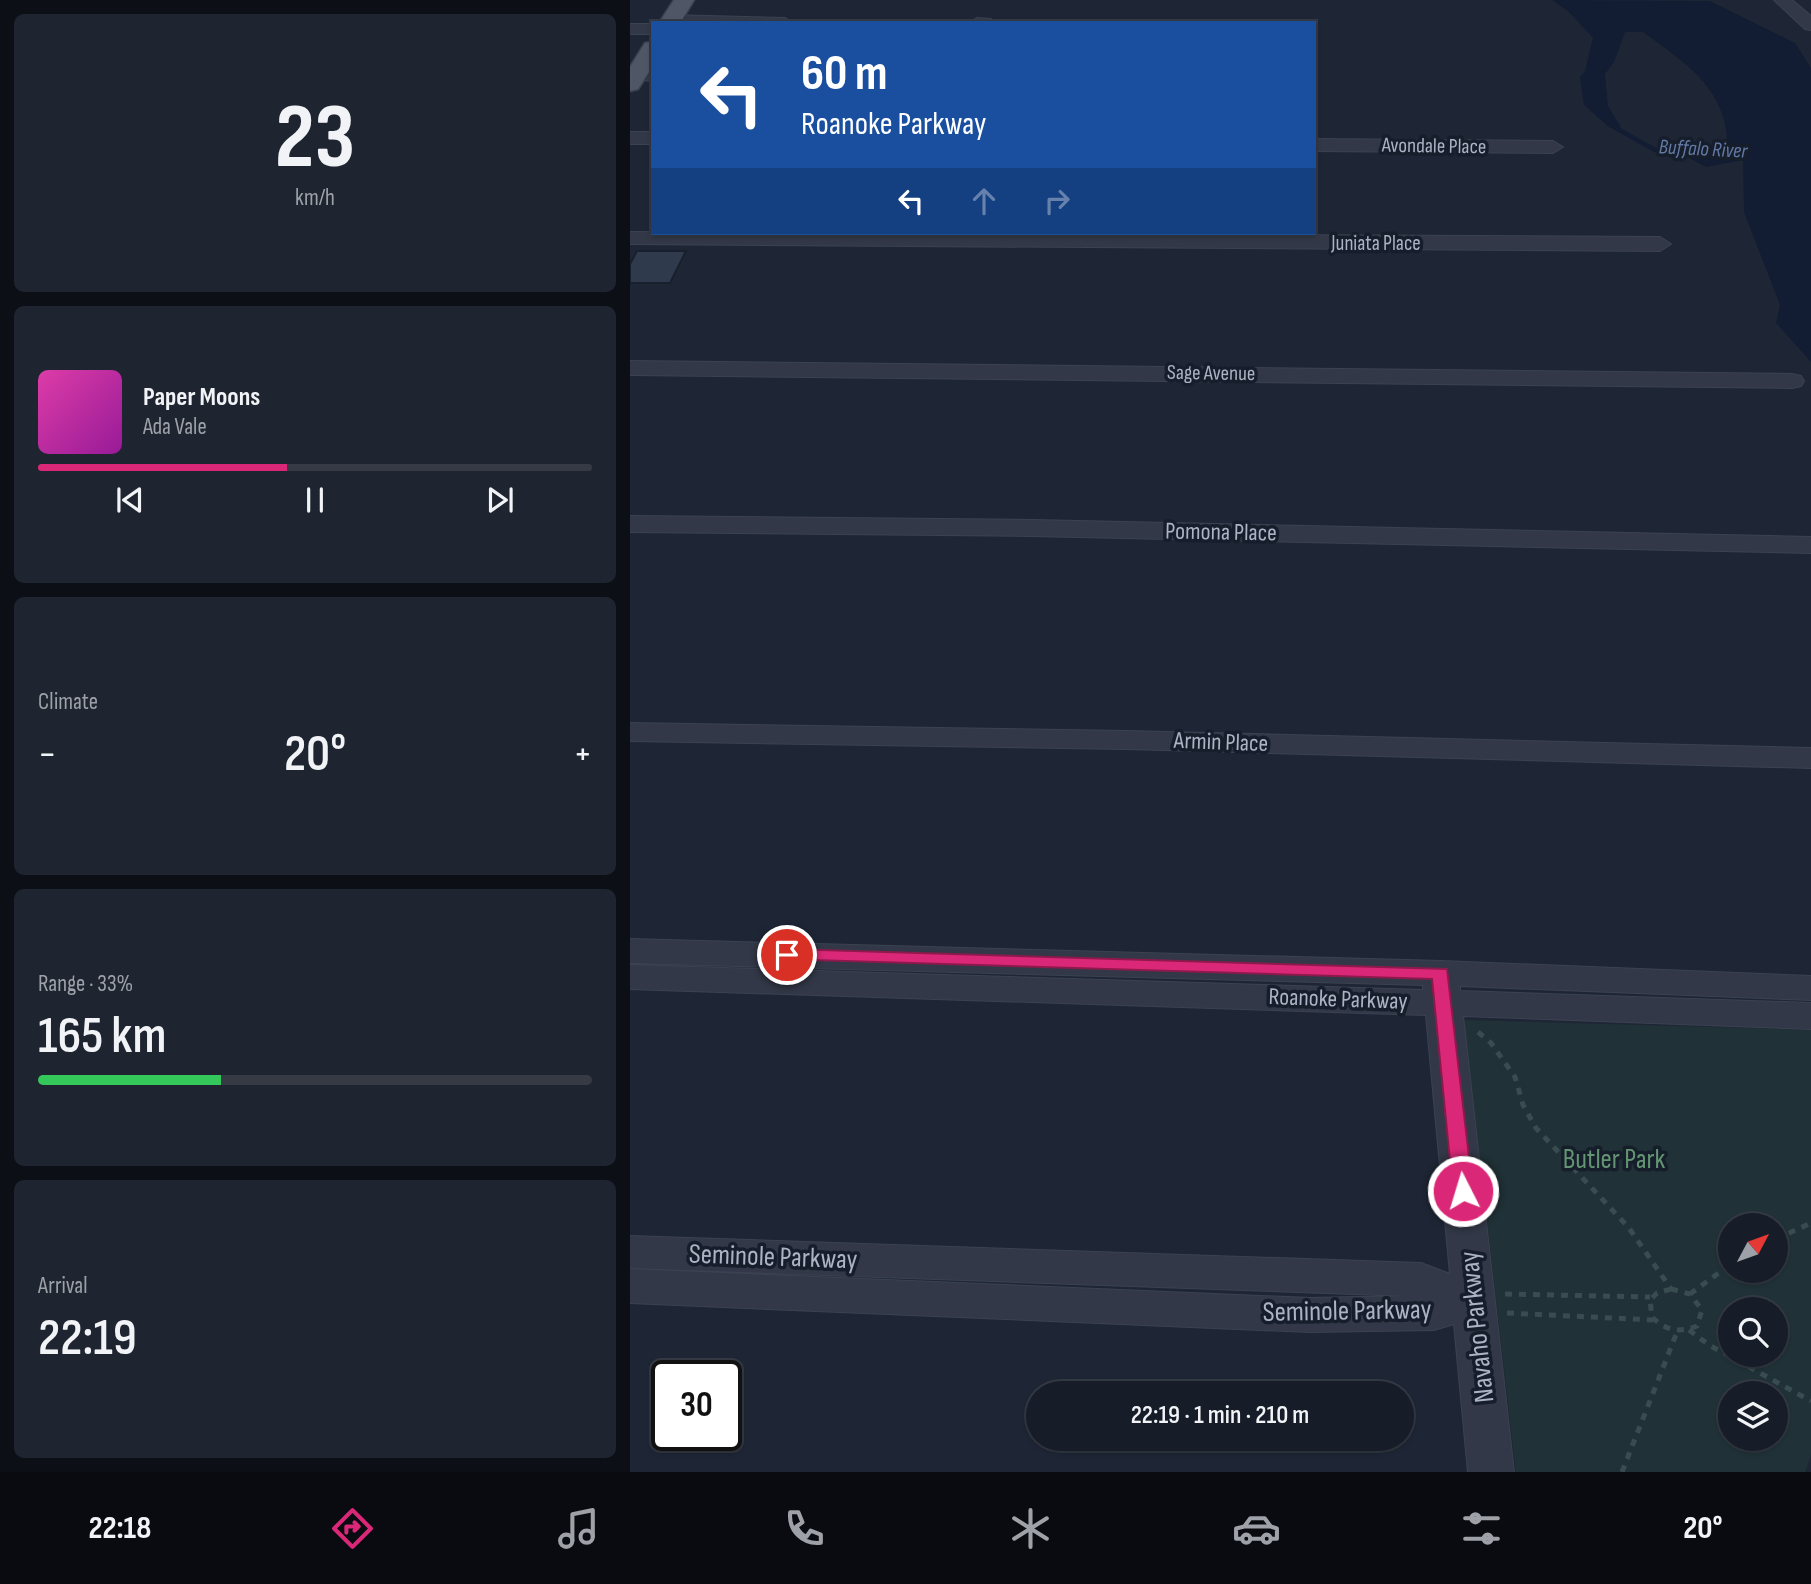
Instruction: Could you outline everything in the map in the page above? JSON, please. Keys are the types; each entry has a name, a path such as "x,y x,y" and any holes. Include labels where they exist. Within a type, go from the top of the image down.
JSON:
{"main road":[{"path":"666,21 684,0"},
{"path":"639,78 651,52"}],"street":[{"path":"1782,0 1811,25"},
{"path":"630,29 651,26"},
{"path":"630,138 651,138"},
{"name":"Avondale Place","path":"1316,145 1553,147"},
{"name":"Juniata Place","path":"633,233 651,233"},
{"name":"Juniata Place","path":"820,235 1660,244"},
{"name":"Sage Avenue","path":"630,368 1792,381"},
{"name":"Pomona Place","path":"630,524 1811,545"},
{"name":"Armin Place","path":"630,732 1126,740 1811,758"},
{"name":"Roanoke Parkway","path":"630,950 1444,1001 1811,1016"},
{"name":"Roanoke Parkway","path":"630,977 993,974"},
{"name":"Roanoke Parkway","path":"1444,1001 1811,988"},
{"name":"Navaho Parkway","path":"1444,1001 1491,1472"},
{"name":"Seminole Parkway","path":"630,1252 1310,1315 1434,1313 1474,1301"},
{"name":"Seminole Parkway","path":"630,1286 954,1281"}],"path":[{"path":"1444,1001 1491,1043 1515,1077 1523,1105 1536,1128 1629,1228 1671,1289"},
{"path":"1788,1234 1811,1223"},
{"path":"1690,1294 1718,1274"},
{"path":"1474,1301 1504,1294 1650,1297 1671,1289 1690,1294 1698,1301 1702,1318 1689,1331"},
{"path":"1650,1297 1647,1306 1653,1320"},
{"path":"1474,1301 1505,1313 1653,1320 1666,1329 1689,1331 1709,1345 1811,1401"},
{"path":"1622,1472 1677,1332"}],"green space":[{"name":"Butler Park","path":"1464,1020 1811,1030 1811,1455 1805,1472 1516,1472"}],"water":[{"path":"1552,0 1710,1 1795,43 1811,68 1811,362 1776,323 1780,305 1744,212 1743,160 1706,167 1674,150 1728,155 1723,150 1727,138 1720,108 1704,82 1643,32 1625,32 1614,62 1605,74 1608,106 1621,127 1610,128 1584,105 1580,77 1585,71 1593,38 1569,12"}],"building":[{"path":"637,251 686,251 670,283 630,283 630,264"}],"waterway":[{"name":"Buffalo River","path":"1610,121 1614,127 1655,150 1738,155"}],"route":[{"path":"787,955 1441,973 1463,1191"}]}
